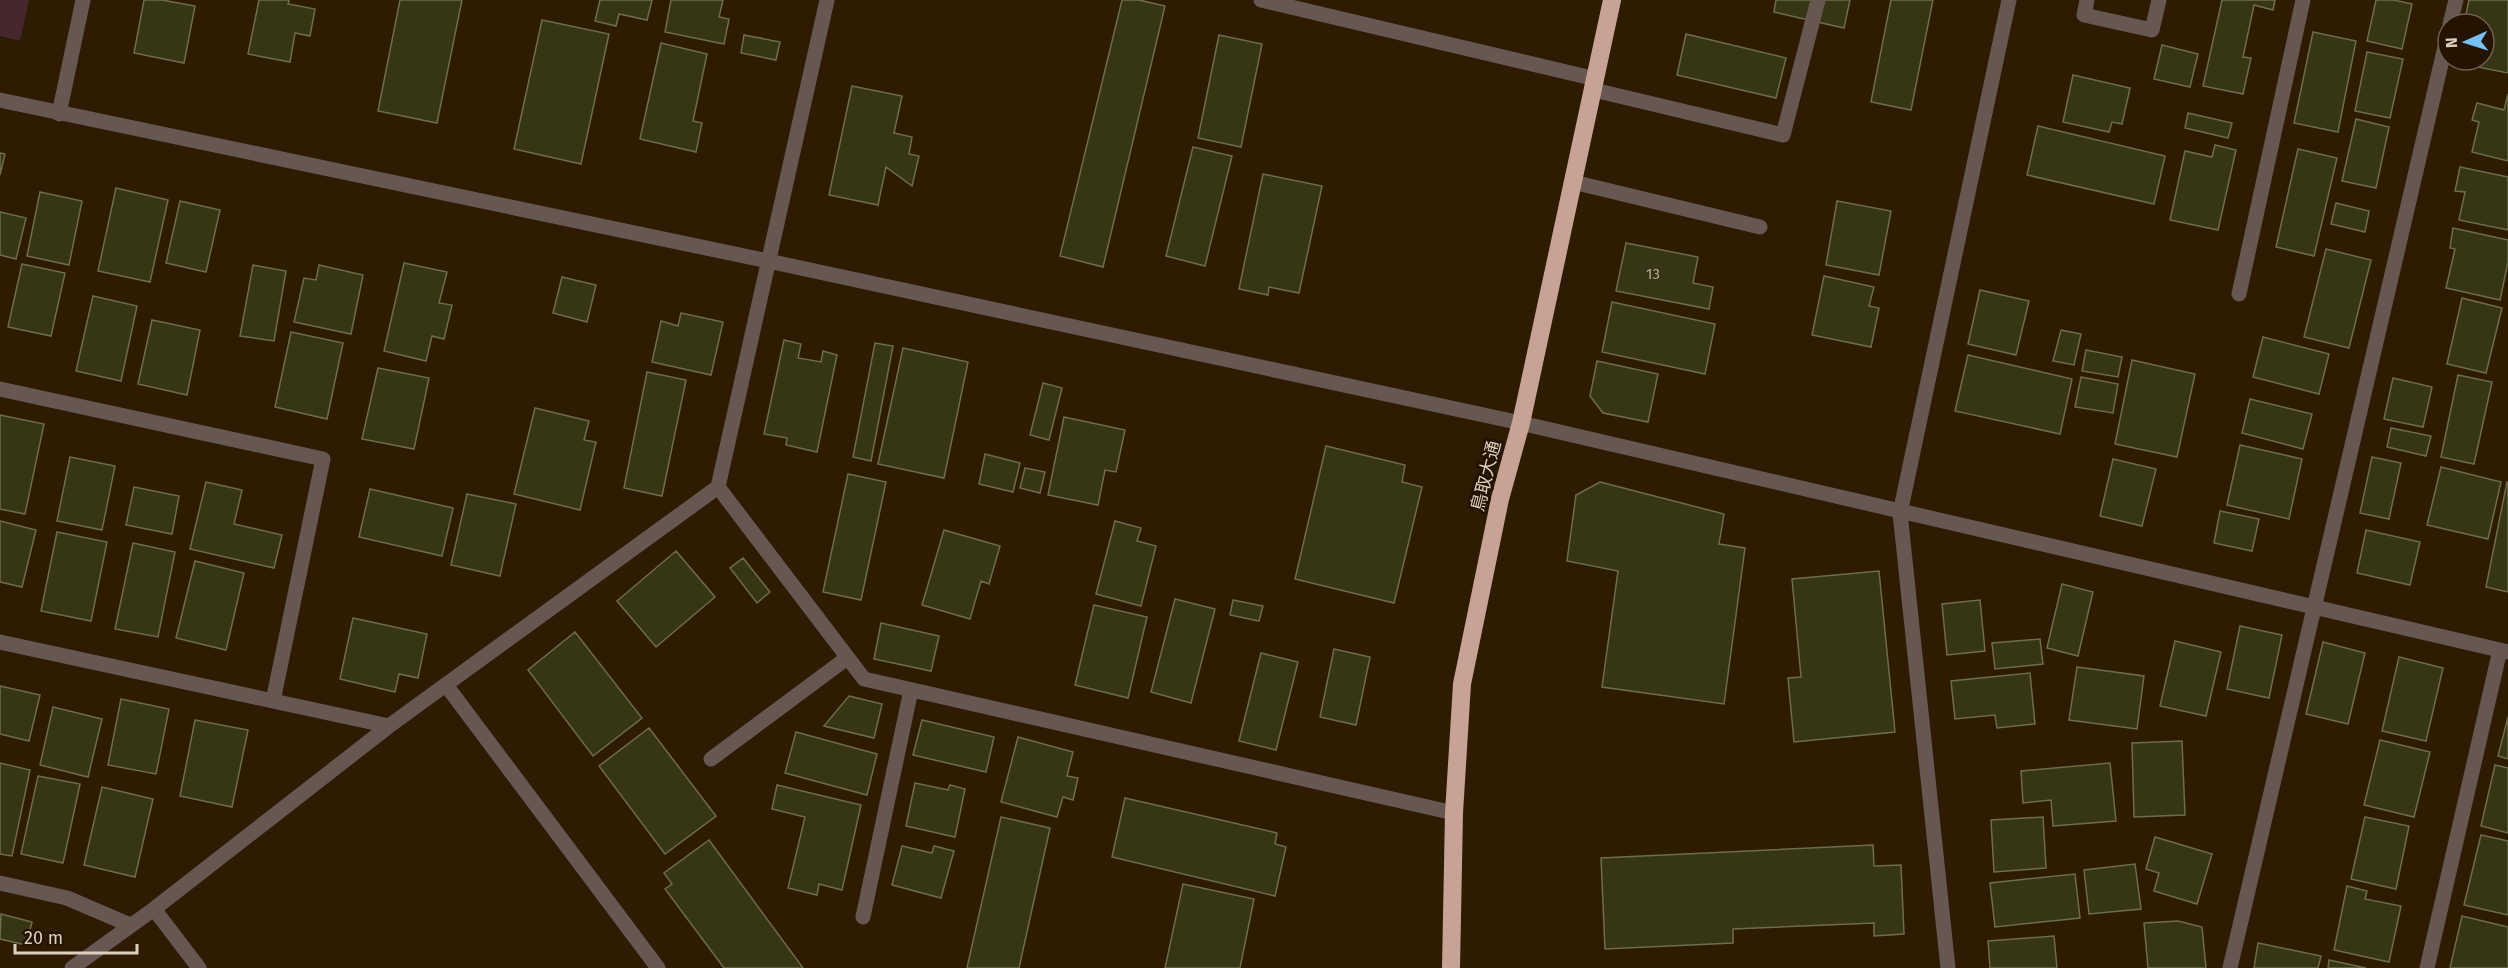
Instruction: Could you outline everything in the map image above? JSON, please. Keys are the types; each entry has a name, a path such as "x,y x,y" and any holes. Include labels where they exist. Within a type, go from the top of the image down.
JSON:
{"highway":[{"name":"鳥取大通","path":"1451,968 1454,813 1462,684 1500,499 1521,423 1612,0"}],"street":[{"path":"59,114 83,0"},
{"path":"72,968 154,909 389,726 718,487 827,0"},
{"path":"1261,0 1595,84 1784,135 1818,0"},
{"path":"1948,968 1900,513 2009,0"},
{"path":"2087,0 2084,15 2152,30 2159,0"},
{"path":"2239,294 2304,0"},
{"path":"2230,968 2439,72"},
{"path":"0,100 768,261 1521,423 1900,513 2313,605 2504,651 2427,968"},
{"path":"1573,182 1760,227"},
{"path":"0,389 323,459 273,701"},
{"path":"718,487 864,679 1454,813"},
{"path":"0,642 389,726"},
{"path":"711,759 847,657"},
{"path":"447,685 658,968"},
{"path":"863,917 911,690"},
{"path":"0,883 67,898 130,925"},
{"path":"154,909 199,968"}],"shaded area":[{"path":"0,0 29,0 20,41 0,36"}],"building":[{"path":"144,0 162,0 195,6 184,63 134,53"},
{"path":"259,0 289,0 288,4 315,9 310,36 295,33 290,62 248,54"},
{"path":"400,0 462,0 437,123 378,111"},
{"path":"600,0 652,0 647,20 619,14 616,26 595,21"},
{"path":"671,0 723,0 719,17 729,19 724,44 665,32"},
{"path":"1122,0 1139,0 1165,6 1103,267 1060,256"},
{"path":"1776,0 1850,0 1844,28 1774,12"},
{"path":"1891,0 1933,0 1911,110 1871,102"},
{"path":"2222,0 2275,0 2273,10 2254,5 2243,57 2251,58 2243,94 2203,86"},
{"path":"2376,0 2394,0 2412,4 2402,49 2367,41"},
{"path":"2469,0 2508,0 2508,73 2496,71 2496,12 2466,12"},
{"path":"542,20 609,34 581,164 514,149"},
{"path":"2313,32 2356,41 2338,132 2294,123"},
{"path":"1686,34 1786,58 1776,98 1677,75"},
{"path":"744,35 780,42 776,60 741,53"},
{"path":"1219,35 1262,44 1241,147 1198,138"},
{"path":"661,43 707,54 693,121 702,123 696,152 640,139"},
{"path":"2162,45 2198,54 2190,87 2154,79"},
{"path":"2367,52 2403,59 2390,118 2355,111"},
{"path":"2073,75 2130,88 2122,124 2112,122 2109,132 2063,122"},
{"path":"852,86 902,96 894,133 912,137 909,154 919,156 912,186 886,167 878,205 829,195"},
{"path":"2508,94 2508,161 2472,152 2479,122 2472,120 2477,103 2504,110"},
{"path":"2188,113 2232,123 2228,138 2185,128"},
{"path":"2356,119 2389,127 2376,188 2342,181"},
{"path":"2038,126 2165,156 2154,204 2027,175"},
{"path":"2215,145 2236,150 2218,230 2170,220 2185,151 2212,157"},
{"path":"1193,147 1232,156 1205,266 1166,256"},
{"path":"2298,149 2337,158 2314,256 2276,247"},
{"path":"0,153 5,154 0,175"},
{"path":"2460,167 2508,177 2508,230 2459,220 2465,192 2455,191"},
{"path":"1263,174 1322,186 1299,293 1269,287 1268,295 1239,289"},
{"path":"116,188 168,200 150,282 98,271"},
{"path":"40,192 82,201 69,265 27,256"},
{"path":"180,201 220,210 206,272 166,263"},
{"path":"1837,201 1891,211 1879,275 1826,265"},
{"path":"2336,203 2369,211 2365,232 2331,224"},
{"path":"0,212 26,218 16,259 0,255"},
{"path":"2453,228 2508,240 2508,262 2500,300 2446,288 2455,249 2450,248"},
{"path":"1626,243 1698,257 1693,283 1713,287 1709,309 1616,291"},
{"path":"2326,249 2371,260 2349,348 2304,337"},
{"path":"404,263 447,272 439,303 452,305 444,339 432,336 426,361 384,351"},
{"path":"22,264 65,273 51,336 8,327"},
{"path":"253,265 286,271 274,341 240,336"},
{"path":"319,265 363,275 351,334 294,322 304,278 316,280"},
{"path":"1824,276 1874,287 1869,306 1879,308 1871,347 1812,335"},
{"path":"562,277 596,285 587,322 553,313"},
{"path":"1980,290 2029,301 2016,355 1968,344"},
{"path":"93,296 137,306 121,381 76,371"},
{"path":"2462,298 2502,308 2486,373 2447,364"},
{"path":"1612,302 1715,324 1705,374 1602,352"},
{"path":"681,313 723,322 711,375 652,362 661,321 678,326"},
{"path":"152,320 200,330 187,395 138,384"},
{"path":"2061,330 2081,334 2074,365 2053,361"},
{"path":"291,332 343,343 327,419 275,407"},
{"path":"2263,337 2329,354 2319,394 2253,377"},
{"path":"784,340 801,344 798,358 821,362 823,351 837,355 817,452 786,445 787,438 764,434"},
{"path":"875,343 893,346 871,461 853,457"},
{"path":"903,348 968,362 944,478 878,464"},
{"path":"2086,350 2122,357 2118,377 2082,371"},
{"path":"1968,355 2072,379 2060,434 1955,411"},
{"path":"2132,360 2195,374 2177,457 2115,444"},
{"path":"1597,361 1658,374 1648,422 1603,413 1590,396"},
{"path":"378,368 429,378 414,449 362,439"},
{"path":"647,372 686,380 662,496 624,488"},
{"path":"2458,375 2492,382 2474,464 2441,457"},
{"path":"2081,377 2118,384 2113,413 2075,407"},
{"path":"2393,378 2432,387 2423,427 2384,419"},
{"path":"1043,383 1062,388 1049,440 1030,435"},
{"path":"2250,399 2312,414 2303,449 2242,433"},
{"path":"535,408 589,421 584,440 596,442 580,510 514,494"},
{"path":"0,415 44,424 25,514 0,509"},
{"path":"1064,417 1125,430 1116,472 1105,470 1098,505 1048,495"},
{"path":"2391,428 2431,436 2426,456 2387,447"},
{"path":"2240,445 2302,459 2289,519 2227,505"},
{"path":"1326,446 1405,465 1402,482 1422,487 1394,603 1295,579"},
{"path":"985,454 1020,463 1013,492 979,484"},
{"path":"70,457 115,466 102,530 57,521"},
{"path":"2372,457 2401,463 2389,519 2360,513"},
{"path":"2113,459 2156,469 2142,526 2100,516"},
{"path":"2441,467 2501,482 2488,539 2427,525"},
{"path":"1025,468 1045,472 1040,493 1020,488"},
{"path":"848,474 886,482 861,600 823,592"},
{"path":"206,482 242,490 234,524 282,535 274,568 190,549"},
{"path":"1600,482 1724,514 1719,544 1745,548 1724,704 1602,687 1618,571 1567,561 1576,495"},
{"path":"2508,482 2508,592 2486,587"},
{"path":"134,487 179,496 172,534 126,525"},
{"path":"370,489 453,508 442,556 359,537"},
{"path":"467,494 516,504 500,576 451,565"},
{"path":"2220,511 2259,519 2252,551 2214,543"},
{"path":"0,521 36,530 22,587 0,582"},
{"path":"1115,521 1141,528 1137,541 1156,546 1141,606 1096,594"},
{"path":"944,530 1000,546 989,584 981,581 970,619 922,605"},
{"path":"2366,530 2420,542 2410,585 2357,573"},
{"path":"57,532 107,542 91,621 41,611"},
{"path":"133,543 175,552 158,637 115,629"},
{"path":"676,551 715,597 656,647 617,601"},
{"path":"743,558 770,592 757,603 730,568"},
{"path":"195,561 244,573 226,650 176,638"},
{"path":"1879,571 1895,732 1794,742 1788,678 1801,677 1792,579"},
{"path":"2062,584 2093,592 2078,656 2047,648"},
{"path":"1175,599 1215,609 1191,703 1151,692"},
{"path":"1233,600 1263,606 1259,621 1230,615"},
{"path":"1980,600 1985,651 1947,655 1942,604"},
{"path":"1094,605 1147,617 1128,698 1075,685"},
{"path":"353,618 427,634 418,678 399,674 395,692 340,679"},
{"path":"881,623 939,636 931,671 874,659"},
{"path":"2240,626 2282,635 2269,698 2227,689"},
{"path":"575,632 642,718 593,756 528,670"},
{"path":"2040,639 2043,664 1995,669 1992,643"},
{"path":"2175,641 2221,652 2206,716 2160,706"},
{"path":"2323,642 2365,653 2348,724 2306,714"},
{"path":"1334,649 1370,657 1356,725 1320,717"},
{"path":"1261,653 1298,662 1276,750 1239,741"},
{"path":"2399,657 2443,668 2426,741 2382,731"},
{"path":"2077,667 2144,676 2137,729 2069,720"},
{"path":"2030,673 2035,724 1997,728 1995,715 1955,719 1951,681"},
{"path":"0,686 40,695 29,741 0,734"},
{"path":"849,696 882,704 874,738 824,726"},
{"path":"121,699 169,709 156,774 108,765"},
{"path":"53,707 102,719 88,777 40,765"},
{"path":"2508,717 2508,759 2498,756"},
{"path":"195,720 248,730 232,807 180,796"},
{"path":"922,720 994,737 986,772 913,755"},
{"path":"649,728 716,816 665,854 599,766"},
{"path":"796,732 877,754 867,795 785,773"},
{"path":"1018,737 1073,752 1067,776 1078,778 1073,800 1063,797 1057,817 1001,802"},
{"path":"2380,740 2430,752 2414,817 2364,805"},
{"path":"2182,741 2185,815 2134,817 2132,743"},
{"path":"0,763 30,770 12,856 0,854"},
{"path":"2110,763 2116,821 2053,826 2051,800 2023,803 2021,771"},
{"path":"2495,765 2508,768 2508,833 2481,826"},
{"path":"38,776 80,784 63,863 21,854"},
{"path":"915,783 948,790 950,785 965,789 955,837 906,826"},
{"path":"777,785 861,805 842,890 819,884 817,895 788,888 805,817 772,809"},
{"path":"102,787 153,799 135,877 84,865"},
{"path":"1125,798 1277,833 1275,844 1286,847 1275,896 1112,857"},
{"path":"1001,817 1050,828 1019,968 967,968"},
{"path":"2043,817 2046,868 1994,872 1991,820"},
{"path":"2365,817 2409,826 2396,889 2351,879"},
{"path":"2481,835 2508,841 2508,915 2464,905"},
{"path":"2155,837 2212,854 2197,904 2154,891 2159,873 2146,869"},
{"path":"709,840 803,968 724,968 665,889 672,884 664,873"},
{"path":"1873,845 1874,866 1901,865 1904,934 1874,936 1874,923 1733,929 1733,943 1605,949 1601,858"},
{"path":"902,846 932,853 934,846 954,851 941,898 892,885"},
{"path":"2135,864 2141,909 2089,914 2084,870"},
{"path":"2075,874 2080,918 1995,927 1990,883"},
{"path":"1183,884 1254,899 1240,968 1165,968"},
{"path":"2347,886 2367,891 2365,899 2401,906 2389,962 2334,950"},
{"path":"1,914 32,922 26,945 0,939"},
{"path":"2462,916 2508,927 2508,968 2450,968"},
{"path":"2178,921 2202,927 2206,968 2148,968 2144,923"},
{"path":"2054,936 2057,968 1990,968 1988,941"},
{"path":"2258,943 2321,956 2318,968 2254,968"},
{"path":"2329,960 2366,968 2328,968"}]}
